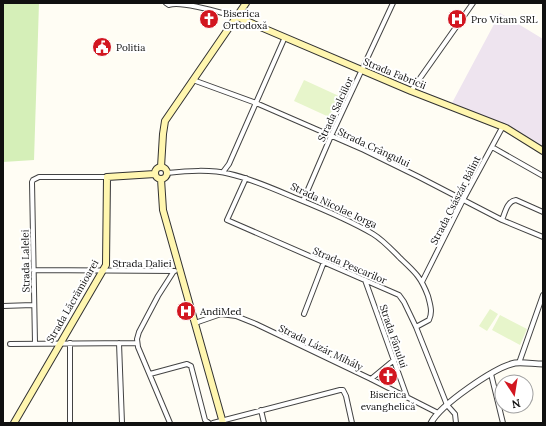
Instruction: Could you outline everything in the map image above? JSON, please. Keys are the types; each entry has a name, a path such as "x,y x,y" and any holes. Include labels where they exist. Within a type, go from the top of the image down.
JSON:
{"main road":[{"path":"161,167 165,121 246,3"},
{"name":"Strada Fabricii","path":"237,17 362,71 503,126 543,151"},
{"path":"161,167 165,169 167,173 165,178 161,179"},
{"path":"155,174 156,169 161,167"},
{"path":"107,177 155,174"},
{"path":"155,174 161,179"},
{"name":"Strada Lăcrămioarei","path":"14,423 102,271 106,261 107,177"},
{"path":"161,179 163,210 177,270 194,322 222,422"}],"street":[{"path":"167,4 173,3 237,17"},
{"name":"Strada Salciilor","path":"303,201 331,136 393,3"},
{"path":"411,91 473,3"},
{"path":"229,174 230,164 285,37"},
{"name":"Strada Crângului","path":"193,80 256,103 384,159 502,220 543,238"},
{"name":"Strada Császár Bálint","path":"422,282 463,200 503,126"},
{"path":"492,147 543,176"},
{"path":"223,172 230,164"},
{"name":"Strada Nicolae Iorga","path":"167,173 199,171 223,172 246,178 303,201 355,224 373,234 386,244 417,274 422,282 431,313 429,320 416,327"},
{"name":"Strada Lalelei","path":"35,343 33,305 32,182 35,178 39,177 107,177"},
{"name":"Strada Pescarilor","path":"246,178 227,220 399,295 416,327 447,405 454,414 456,423"},
{"path":"502,220 512,200 516,200 543,212"},
{"path":"304,314 324,262"},
{"name":"Strada Daliei","path":"33,270 177,270"},
{"path":"170,423 137,343 138,335 161,290 177,270"},
{"name":"Strada Fânului","path":"365,280 407,398"},
{"path":"519,363 543,295"},
{"path":"3,306 33,305"},
{"name":"Strada Lázár Mihály","path":"194,322 221,314 236,316 256,324 371,379 438,413"},
{"path":"70,343 70,423"},
{"path":"119,343 122,423"},
{"path":"10,344 137,343"},
{"path":"371,379 394,360"},
{"path":"150,374 187,364 191,366 205,420 209,423"},
{"path":"431,423 438,413 447,405 491,374 510,364 543,364"},
{"path":"491,374 503,423"},
{"path":"212,423 222,422 260,410 340,390 345,392 352,423"},
{"path":"260,410 264,423"}],"shaded area":[{"path":"500,13 543,39 543,146 515,129 452,103"}],"green space":[{"path":"3,3 39,3 34,160 3,162"},
{"path":"304,80 339,96 329,117 294,101"},
{"path":"490,309 498,314 487,331 479,326"},
{"path":"500,315 527,329 520,345 492,330"}],"place":[{"name":"Biserica Ortodoxă","path":"209,19"},
{"name":"Pro Vitam SRL","path":"457,19"},
{"name":"Politia","path":"102,47"},
{"name":"AndiMed","path":"186,311"},
{"name":"Biserica evanghelică","path":"388,376"}]}
